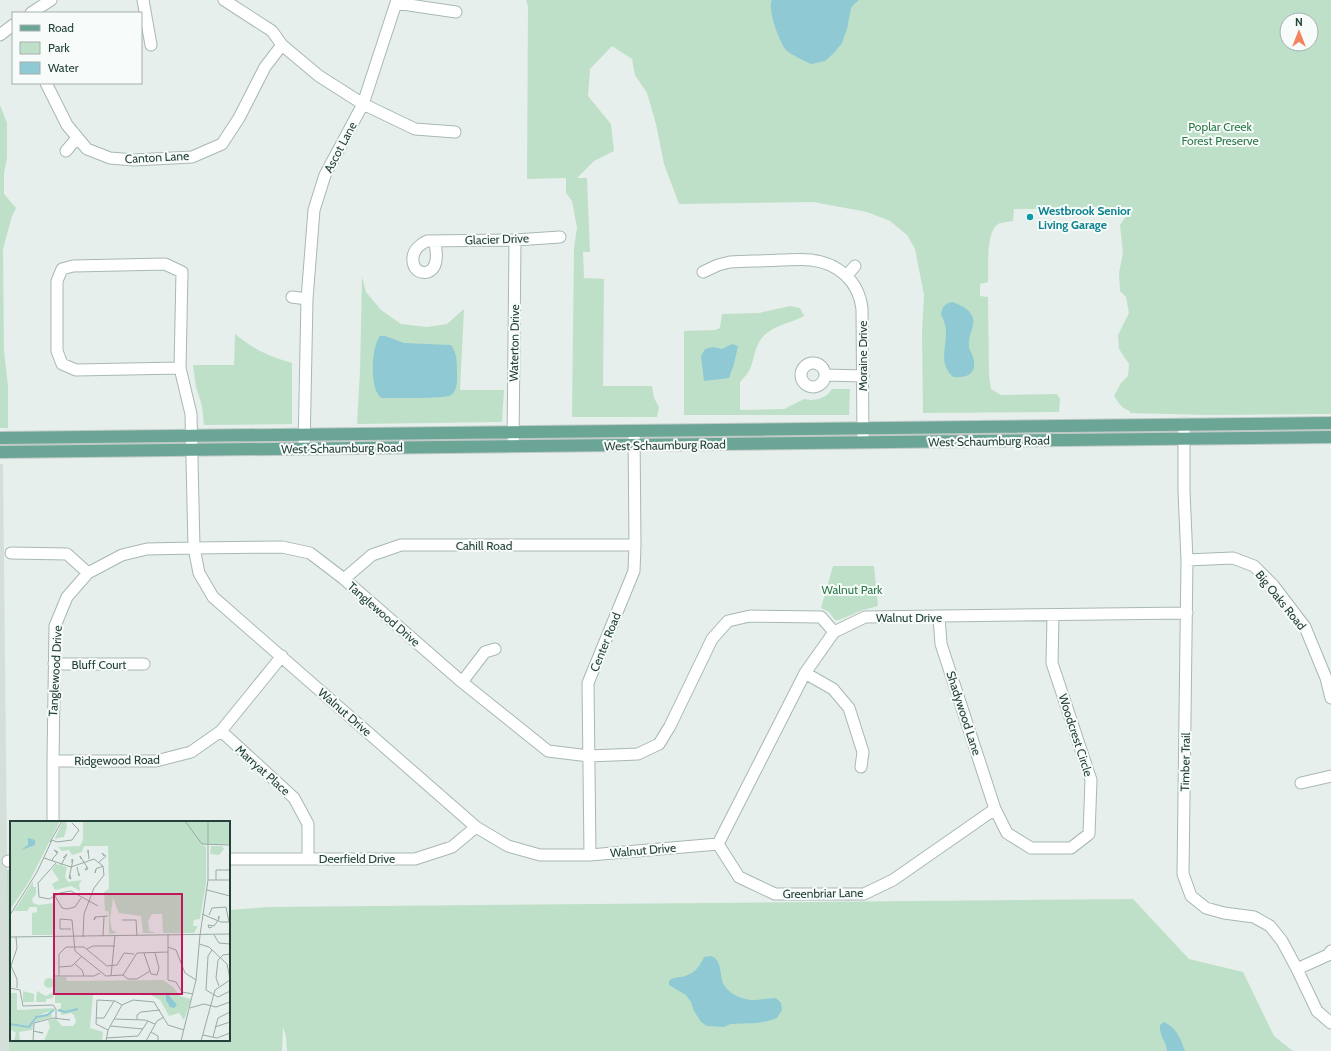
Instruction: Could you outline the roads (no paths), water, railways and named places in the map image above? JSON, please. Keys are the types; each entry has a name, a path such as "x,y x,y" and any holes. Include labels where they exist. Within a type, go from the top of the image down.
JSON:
{"main road":[{"name":"West Schaumburg Road","path":"0,438 1331,422"},
{"name":"West Schaumburg Road","path":"0,452 1331,437"}],"street":[{"path":"32,12 51,0"},
{"path":"143,0 151,45"},
{"path":"224,0 272,31 282,45 319,76 363,104 415,129 455,132"},
{"path":"396,2 456,12"},
{"name":"Ascot Lane","path":"304,449 307,299 314,210 325,175 363,104 396,2"},
{"name":"Canton Lane","path":"46,84 67,125 87,149 110,158 134,160 192,157 222,144 239,118 265,67 282,45"},
{"path":"66,151 77,138"},
{"name":"Glacier Drive","path":"434,241 515,240 560,237"},
{"name":"Waterton Drive","path":"513,446 515,240"},
{"name":"Moraine Drive","path":"703,272 718,265 730,262 811,260 841,270 847,275 857,289 861,300 863,442"},
{"name":"Walnut Drive","path":"180,368 76,370 62,364 57,351 57,282 62,269 73,266 165,264 182,272 180,368 191,414 194,548 199,573 213,597 476,827 508,846 540,855 590,855 718,844 805,673 834,632 865,617 1187,614"},
{"path":"847,275 855,266"},
{"path":"292,297 307,299"},
{"path":"825,375 862,376"},
{"name":"Timber Trail","path":"1184,424 1187,614 1183,874 1191,896 1206,908 1224,913 1254,917 1270,926 1282,941 1298,969 1317,1011 1331,1023"},
{"name":"Center Road","path":"590,855 588,683 634,571 636,545 634,430"},
{"name":"Cahill Road","path":"344,579 372,554 401,545 636,545"},
{"name":"Tanglewood Drive","path":"53,821 52,761 55,626 67,597 88,573 122,555 147,549 194,548 282,547 310,552 344,579 462,682 548,751 589,756 638,754 659,744 670,726 712,639 728,621 750,616 821,617 834,632"},
{"path":"10,553 67,554 88,573"},
{"name":"Big Oaks Road","path":"1187,560 1233,558 1254,566 1273,586 1306,627 1326,678 1331,698"},
{"name":"Woodcrest Circle","path":"995,808 1007,833 1030,848 1071,848 1089,834 1091,780 1052,663 1052,616"},
{"name":"Shadywood Lane","path":"940,617 941,644 995,808"},
{"path":"462,682 485,652 495,649"},
{"name":"Ridgewood Road","path":"52,761 156,761 191,752 220,731 282,656"},
{"name":"Bluff Court","path":"54,664 144,664"},
{"path":"805,673 834,690 849,708 863,752 862,767"},
{"name":"Marryat Place","path":"220,731 294,798 308,824 308,858"},
{"path":"1301,783 1331,776"},
{"name":"Greenbriar Lane","path":"718,844 739,877 775,894 864,894 893,880 995,808"},
{"name":"Deerfield Drive","path":"230,859 415,858 452,847 476,827"},
{"path":"1298,969 1328,955 1331,951"}],"water":[{"path":"772,0 859,0 851,8 847,29 842,43 825,61 811,64 791,54 783,46 772,17"},
{"path":"952,302 967,310 972,316 973,320 969,349 973,357 974,367 970,374 963,377 953,377 947,370 945,363 944,355 946,332 945,323 941,315 944,306"},
{"path":"380,336 385,336 404,343 451,345 456,354 457,365 457,384 453,393 451,395 439,397 382,398 378,394 373,378 373,358 377,341"},
{"path":"732,344 738,346 729,378 704,381 701,356 705,349 713,347 722,349"},
{"path":"711,956 715,958 719,965 724,985 733,994 749,1000 776,998 781,1003 782,1010 777,1018 757,1023 730,1024 724,1027 707,1026 701,1022 686,995 669,985 669,981 673,978 692,973 698,968 704,957"},
{"path":"1164,1022 1175,1030 1185,1051 1167,1051 1160,1029 1160,1025"}],"place":[{"name":"Westbrook Senior Living Garage","path":"1030,217"}],"park label":[{"name":"Poplar Creek Forest Preserve","path":"1220,133"},
{"name":"Walnut Park","path":"852,589"}]}
